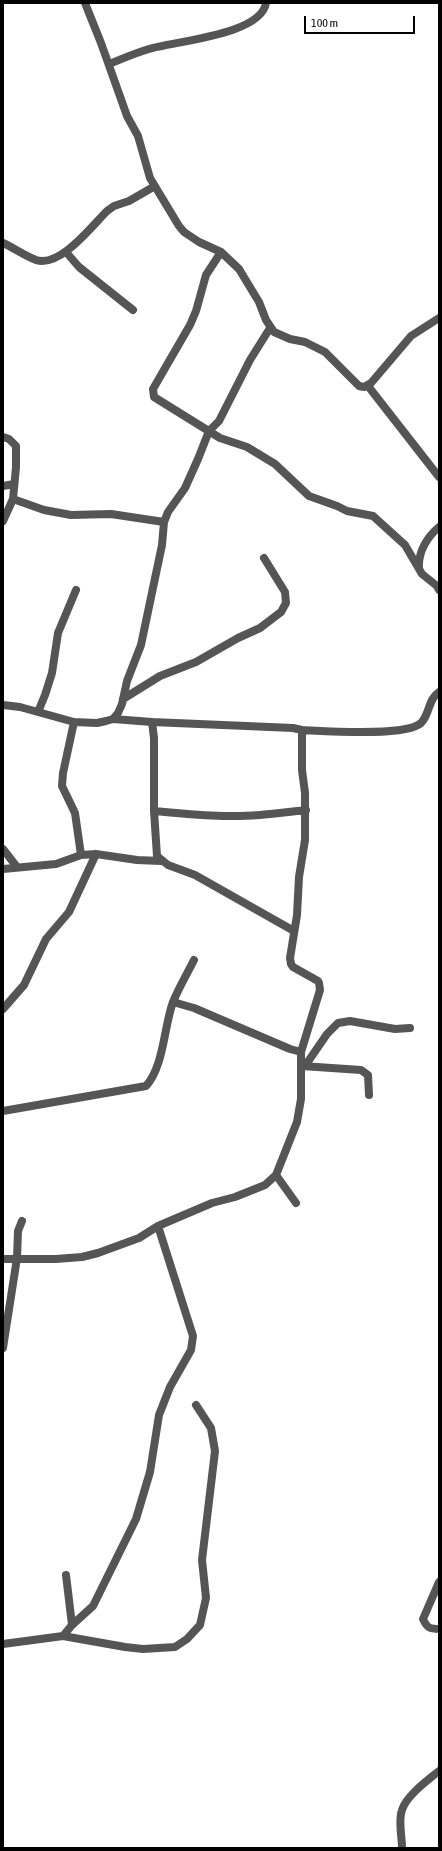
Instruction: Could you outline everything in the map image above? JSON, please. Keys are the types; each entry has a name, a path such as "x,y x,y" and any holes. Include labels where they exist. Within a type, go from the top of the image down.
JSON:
{"street":[{"path":"85,3 109,64 126,116 138,136 150,178 175,221 184,232 221,252 238,269 259,302 270,328 274,332 304,342 325,352 359,386 368,386 411,336 439,318"},
{"path":"109,64 148,49 224,34 256,18 264,10 266,3"},
{"path":"3,243 37,260 49,261 66,252 107,211 114,206 129,201 155,186"},
{"path":"66,252 79,267 133,310"},
{"path":"221,252 206,275 196,311 190,326 152,391 154,396 220,438 246,447 275,464 309,496 347,510 373,516 405,545 419,570 426,578 437,586 439,590"},
{"path":"113,719 118,713 127,681 140,645 162,545 164,522 168,512 185,488 209,431 219,421 257,348 270,328"},
{"path":"368,386 439,477"},
{"path":"3,437 9,439 16,446 13,499 3,521"},
{"path":"3,486 14,484"},
{"path":"13,499 44,510 71,515 111,514 164,522"},
{"path":"419,570 421,553 426,542 439,528"},
{"path":"123,699 160,676 196,662 238,638 260,628 281,612 286,603 284,592 264,558"},
{"path":"38,712 52,673 58,633 76,590"},
{"path":"3,706 20,707 74,722 97,723 113,719 293,728 302,730 370,732 408,730 421,723 426,716 433,696 439,692"},
{"path":"74,722 62,772 62,786 75,813 81,855"},
{"path":"152,722 154,738 154,811 157,856 160,861 168,866 195,875 294,931"},
{"path":"3,1259 82,1257 98,1253 139,1238 158,1226 212,1203 235,1197 265,1185 276,1175 297,1122 303,1066 301,1052 320,990 320,983 291,964 290,958 297,915 299,876 305,840 306,810 302,770 302,730"},
{"path":"154,811 230,817 306,810"},
{"path":"3,849 17,867"},
{"path":"3,868 56,864 81,855 96,854 137,860 160,861"},
{"path":"3,1009 24,985 46,939 69,912 96,854"},
{"path":"3,1111 146,1086 152,1080 165,1041 173,1002 194,960"},
{"path":"173,1002 194,1008 290,1049 301,1052"},
{"path":"303,1066 327,1034 338,1023 350,1021 395,1029 410,1028"},
{"path":"303,1066 361,1070 368,1076 369,1095"},
{"path":"276,1175 296,1203"},
{"path":"3,1348 17,1258 18,1231 22,1221"},
{"path":"63,1636 72,1625 93,1606 136,1519 150,1472 159,1415 170,1387 191,1350 194,1336 158,1226"},
{"path":"3,1644 63,1636 125,1647 175,1647 187,1639 200,1625 206,1598 202,1560 215,1451 211,1428 196,1405"},
{"path":"66,1575 72,1625"},
{"path":"439,1582 423,1619 425,1625 430,1629 439,1629"},
{"path":"402,1848 402,1808 416,1792 439,1771"}]}
